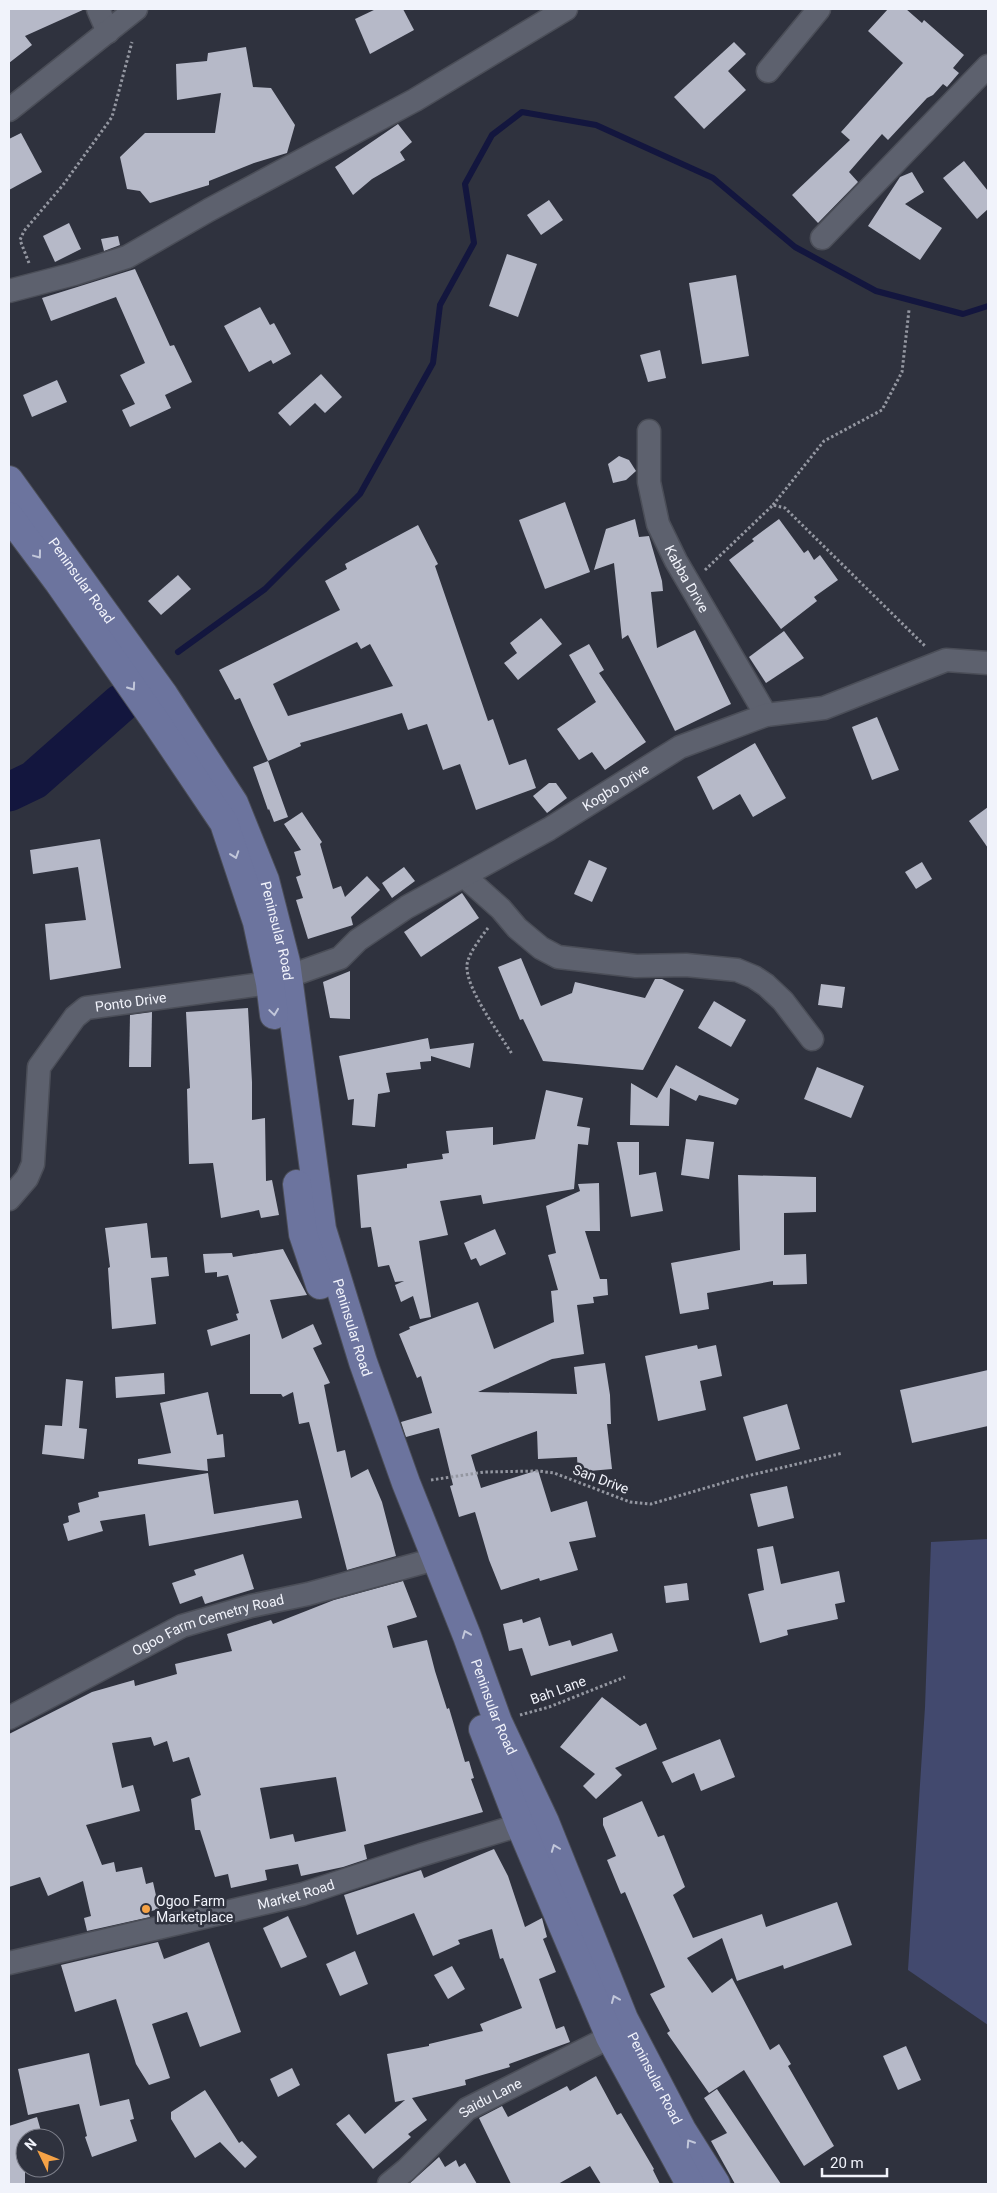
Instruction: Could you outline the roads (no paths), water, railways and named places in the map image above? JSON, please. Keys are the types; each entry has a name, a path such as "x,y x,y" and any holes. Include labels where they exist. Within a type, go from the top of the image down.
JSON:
{"main road":[{"name":"Peninsular Road","path":"9,480 164,695 234,803 265,880 279,980 322,1229 363,1362 406,1483 467,1636 498,1722 545,1822 624,2020 682,2130 716,2184"},
{"name":"Peninsular Road","path":"9,516 59,583 224,823 257,922 279,980 303,1234 348,1366 520,1825 610,2037 690,2184"}],"street":[{"path":"98,9 108,32"},
{"path":"9,110 136,9"},
{"path":"9,291 36,282 74,274 127,257 208,210 415,100 566,9"},
{"path":"768,71 819,9"},
{"path":"822,238 988,66"},
{"name":"Kabba Drive","path":"649,431 649,482 658,524 666,543 766,715"},
{"name":"Kogbo Drive","path":"279,980 340,958 358,940 407,907 549,830 680,747 766,715 824,708 946,660 988,663"},
{"path":"464,876 541,948 558,956 636,966 686,966 737,970 754,977 783,1001 812,1039"},
{"name":"Ponto Drive","path":"9,1199 27,1178 33,1164 39,1067 75,1017 86,1008 279,980"},
{"name":"Ogoo Farm Cemetry Road","path":"9,1718 182,1626 251,1606 308,1594 421,1563"},
{"name":"Market Road","path":"9,1963 302,1894 421,1854 520,1825"},
{"name":"Saidu Lane","path":"389,2184 406,2170 467,2109 610,2037"}],"waterway":[{"path":"178,652 265,589 360,494 433,363 440,305 474,243 465,184 492,135 522,112 596,125 713,178 795,247 876,291 963,314 988,306"},
{"path":"9,792 34,780 120,704"}],"place":[{"name":"Ogoo Farm Marketplace","path":"146,1909"}]}
